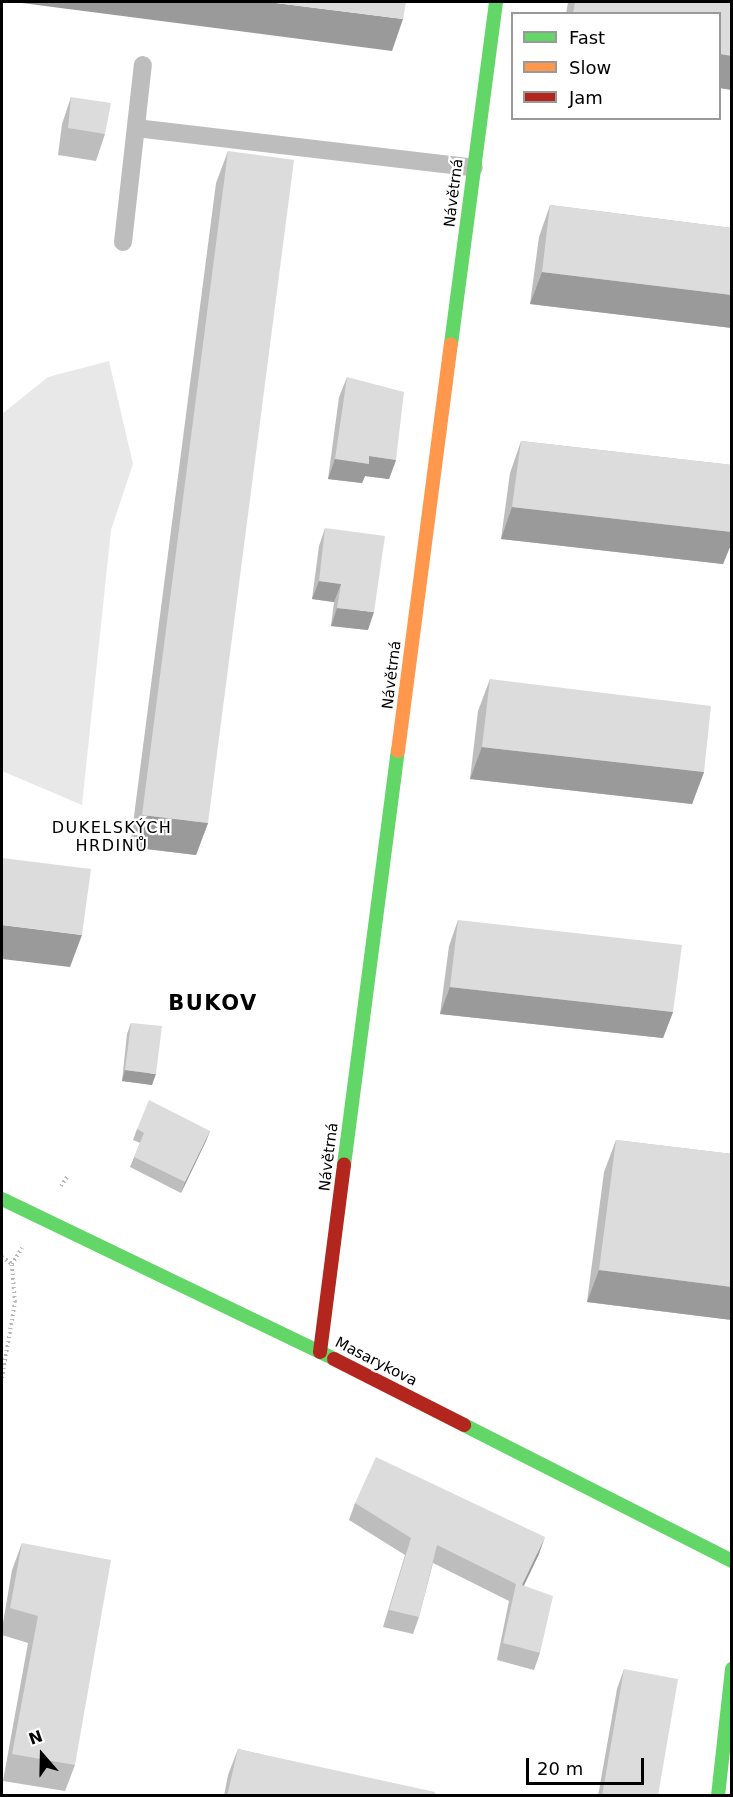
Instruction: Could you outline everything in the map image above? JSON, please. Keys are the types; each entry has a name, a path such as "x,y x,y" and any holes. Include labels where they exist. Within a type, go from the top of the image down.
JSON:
{"street":[{"name":"Návětrná","path":"320,1352 496,2"},
{"name":"Masarykova","path":"2,1199 320,1352 732,1561"},
{"path":"718,1796 728,1754 732,1669"}],"lane":[{"path":"123,242 142,65"},
{"path":"136,128 474,168"}],"path":[{"path":"2,1257 12,1264 15,1281 2,1378"}],"shaded area":[{"path":"109,361 133,464 111,530 82,805 2,771 2,414 48,377"}],"building":[{"path":"268,2 406,2 403,19"},
{"path":"575,2 732,2 732,56 721,54 721,12 573,12"},
{"path":"71,97 111,103 105,134 68,128"},
{"path":"228,151 294,160 208,823 142,815"},
{"path":"550,205 732,228 732,295 542,272"},
{"path":"347,377 404,392 396,460 369,456 369,464 335,459"},
{"path":"521,441 732,465 732,532 512,507"},
{"path":"325,528 385,536 374,612 337,608 341,584 319,581"},
{"path":"490,679 711,706 704,772 482,747"},
{"path":"2,858 91,869 82,935 2,925"},
{"path":"458,920 682,945 673,1012 450,987"},
{"path":"131,1023 162,1026 156,1074 125,1070"},
{"path":"149,1100 210,1131 185,1182 134,1157 144,1133 137,1129"},
{"path":"616,1140 732,1154 732,1287 599,1270"},
{"path":"376,1457 545,1537 522,1585 553,1596 540,1653 503,1643 516,1584 437,1545 419,1617 389,1610 411,1538 355,1503"},
{"path":"22,1543 111,1560 75,1765 12,1754 38,1616 10,1608"},
{"path":"624,1669 678,1679 658,1796 602,1796"},
{"path":"238,1749 435,1792 435,1796 227,1796"}],"traffic: fast":[{"path":"451,344 496,2"},
{"path":"344,1165 398,751"},
{"path":"2,1199 334,1359"},
{"path":"464,1425 732,1561"},
{"path":"718,1796 732,1669"}],"traffic: slow":[{"path":"398,751 451,344"}],"traffic: jam":[{"path":"320,1352 344,1165"},
{"path":"334,1359 464,1425"}],"district":[{"name":"DUKELSKÝCH HRDINŮ","path":"112,837"},
{"name":"BUKOV","path":"213,1003"}]}
